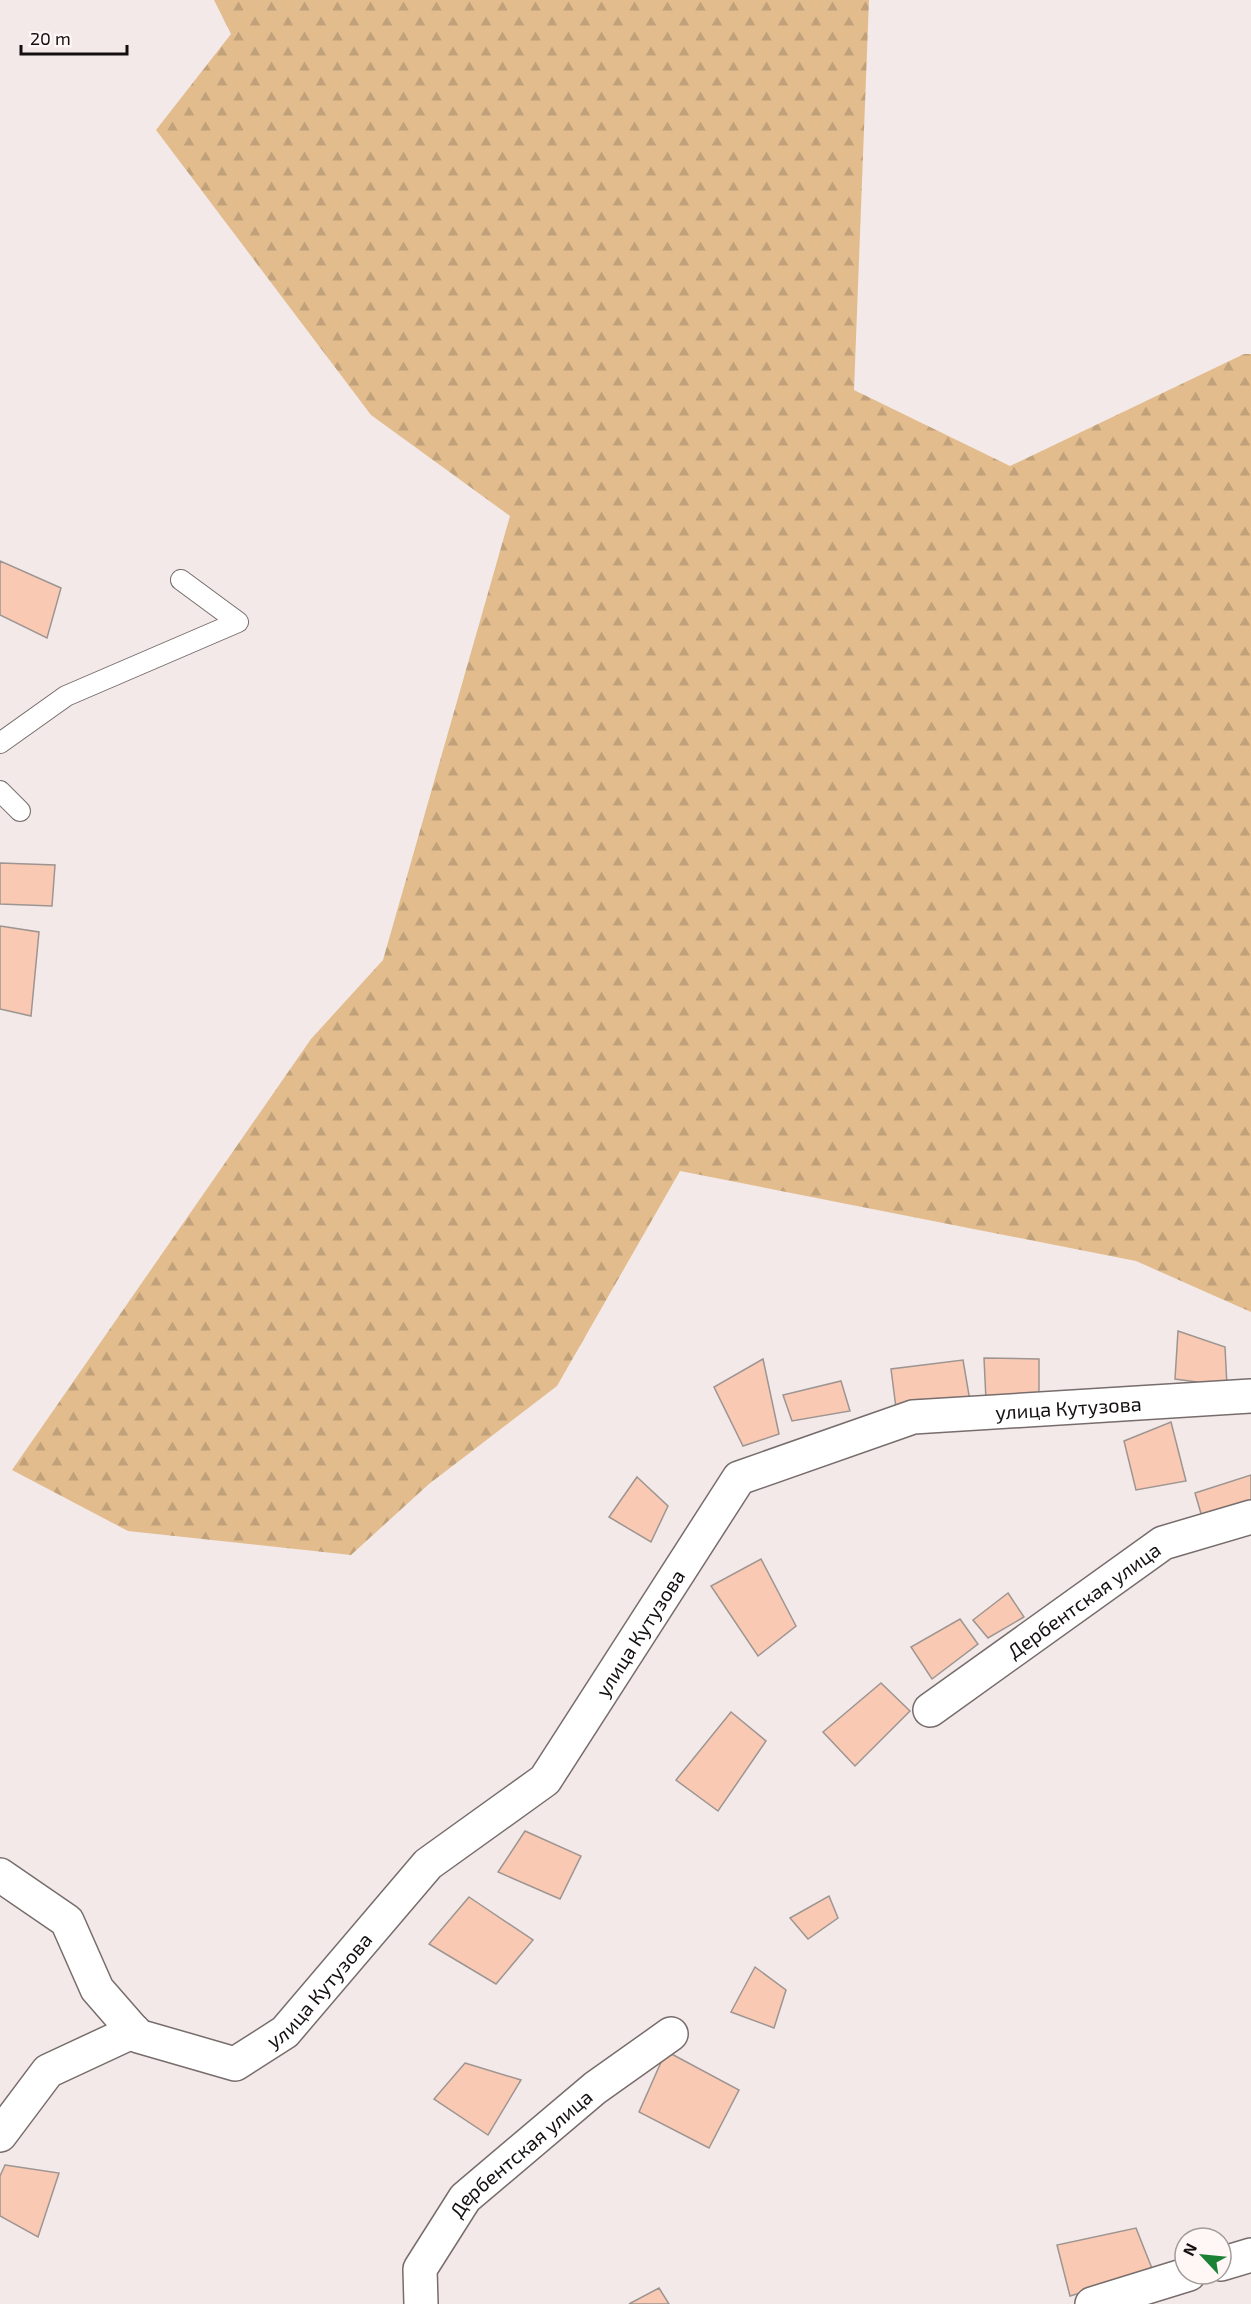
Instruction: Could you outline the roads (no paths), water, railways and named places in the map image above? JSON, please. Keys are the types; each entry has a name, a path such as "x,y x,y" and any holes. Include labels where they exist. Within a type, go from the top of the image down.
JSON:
{"street":[{"name":"улица Кутузова","path":"0,1875 67,1921 97,1989 138,2036 235,2064 285,2032 428,1864 545,1780 739,1478 914,1417 1251,1396"},
{"name":"Дербентская улица","path":"930,1710 1163,1543 1251,1517"},
{"path":"0,2135 48,2070 134,2031"},
{"name":"Дербентская улица","path":"421,2304 420,2270 465,2198 595,2088 671,2034"},
{"path":"1233,2260 1251,2254"},
{"path":"1092,2304 1173,2279"}],"lane":[{"path":"0,743 66,696 238,622 181,580"},
{"path":"0,791 20,810"}]}
